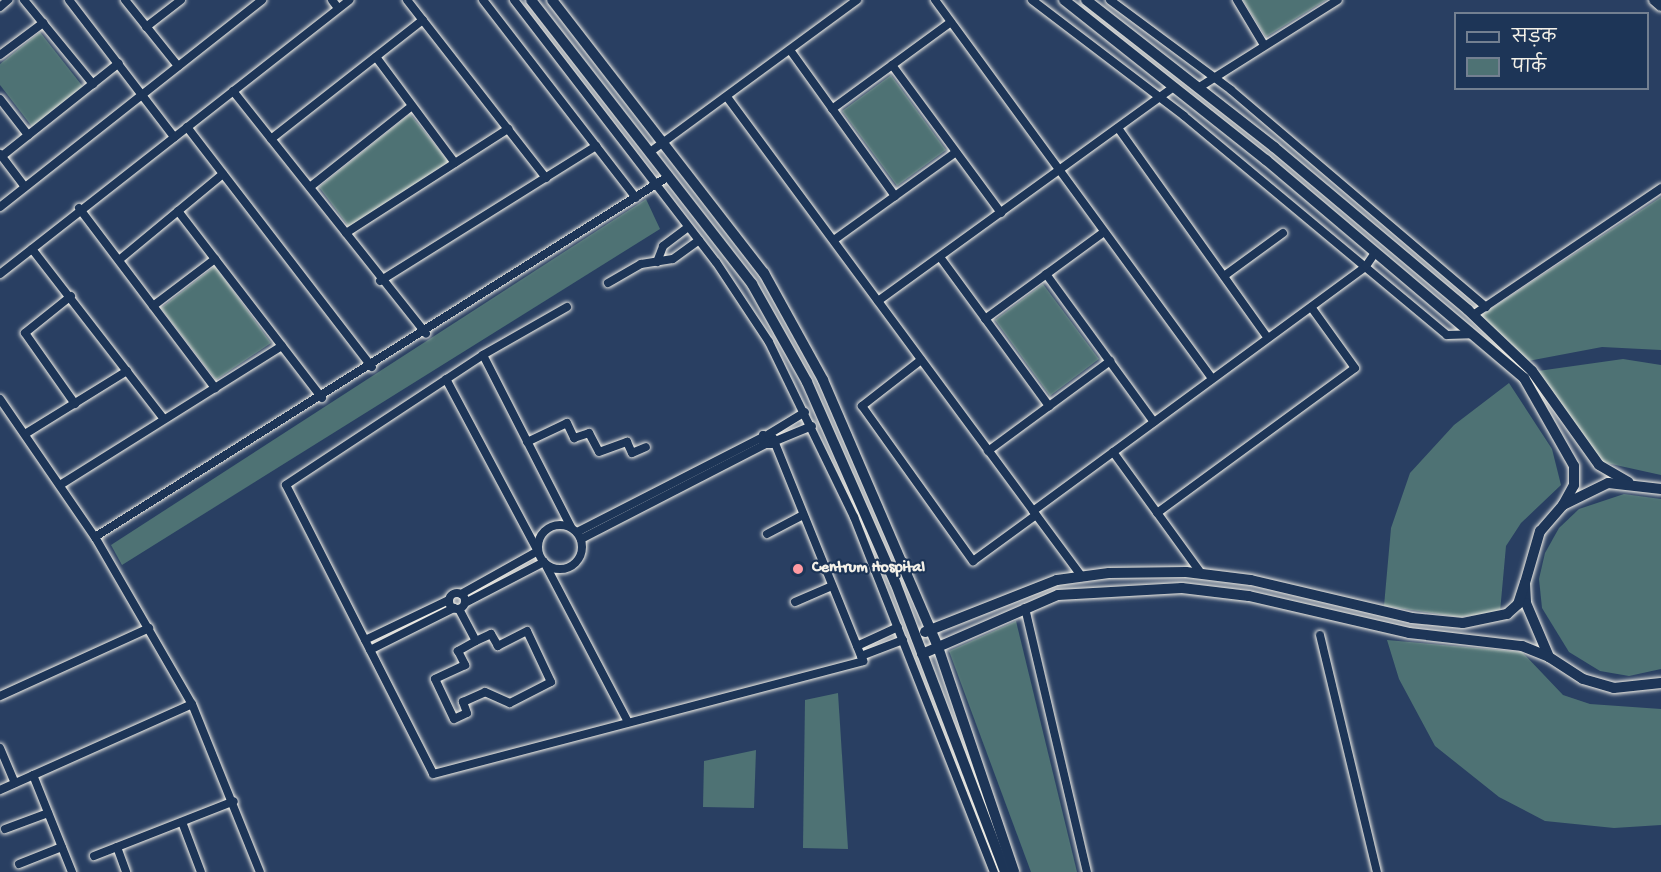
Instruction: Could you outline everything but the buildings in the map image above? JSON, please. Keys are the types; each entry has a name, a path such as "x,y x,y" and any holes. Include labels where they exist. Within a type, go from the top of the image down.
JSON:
{"street":[{"path":"0,7 8,0"},
{"path":"24,0 93,84"},
{"path":"69,0 143,93 174,137"},
{"path":"125,0 178,66"},
{"path":"146,27 181,0"},
{"path":"0,207 262,0"},
{"path":"332,0 338,8"},
{"path":"0,274 79,208 187,128 349,0"},
{"path":"407,0 546,178"},
{"path":"483,0 636,198"},
{"path":"514,0 747,304 812,426 898,627 994,872"},
{"path":"531,0 752,284 807,382 916,635 1005,872"},
{"path":"552,0 770,283 823,380 938,647 1014,872"},
{"path":"650,152 857,0"},
{"path":"935,0 1212,379"},
{"path":"1032,0 1160,98 1366,266 1447,336 1474,334"},
{"path":"916,635 1058,580 1082,577 1201,573 1412,618 1463,623 1507,614 1518,604 1540,531 1563,505 1574,485 1574,466 1564,442 1524,378 1474,334 1374,254 1174,87 1064,0"},
{"path":"1086,0 1198,88 1473,315 1532,371 1599,465 1628,482 1661,489"},
{"path":"1110,0 1214,77 1486,306"},
{"path":"1237,0 1264,45"},
{"path":"1198,88 1336,0"},
{"path":"1654,0 1661,6"},
{"path":"271,138 423,20"},
{"path":"832,109 951,22"},
{"path":"0,56 43,23"},
{"path":"790,50 895,196"},
{"path":"376,57 455,163"},
{"path":"25,188 1,155 119,63"},
{"path":"892,65 1001,213"},
{"path":"878,301 1174,87"},
{"path":"234,91 346,233 380,281 426,334"},
{"path":"727,97 1082,577"},
{"path":"0,99 28,135"},
{"path":"310,188 412,106"},
{"path":"187,128 372,367"},
{"path":"1118,128 1268,338"},
{"path":"346,233 508,129"},
{"path":"380,281 597,146"},
{"path":"834,240 956,152"},
{"path":"119,260 223,174"},
{"path":"95,537 426,334 669,176"},
{"path":"1473,315 1661,188"},
{"path":"79,208 215,388"},
{"path":"178,211 322,398"},
{"path":"657,262 663,246 688,227"},
{"path":"985,319 1104,232"},
{"path":"1224,276 1283,233"},
{"path":"608,283 657,262 673,259 699,240"},
{"path":"32,249 71,296 163,418"},
{"path":"921,360 862,406 973,561 1113,452 1366,266 1374,254"},
{"path":"940,257 1049,406"},
{"path":"153,306 215,259"},
{"path":"1046,274 1154,422"},
{"path":"71,296 25,333 75,404"},
{"path":"567,307 483,355 286,485 433,774 863,661 803,515 768,441"},
{"path":"1157,513 1355,368 1311,307"},
{"path":"60,485 163,418 282,346"},
{"path":"483,355 576,533 581,554 571,566 558,569 544,562"},
{"path":"988,451 1110,361"},
{"path":"25,434 127,370"},
{"path":"446,379 628,722"},
{"path":"0,399 95,537 192,704 234,801 260,872"},
{"path":"768,441 805,412"},
{"path":"527,441 567,423 574,438 589,433 599,452 627,442 632,453 646,447"},
{"path":"538,551 539,537 549,527 576,533 768,441 812,426"},
{"path":"1113,452 1201,573"},
{"path":"1563,505 1592,488 1628,482"},
{"path":"767,534 803,515"},
{"path":"365,640 449,600 538,551"},
{"path":"370,650 544,562"},
{"path":"1525,583 1526,603 1549,657"},
{"path":"795,603 832,586"},
{"path":"922,654 1058,595 1182,588 1249,596 1409,633 1522,646 1549,657 1583,679 1614,688 1648,687 1661,683"},
{"path":"459,607 460,594"},
{"path":"449,600 459,607 476,641"},
{"path":"1025,608 1087,872"},
{"path":"857,646 898,627"},
{"path":"0,696 149,628"},
{"path":"527,631 551,682 510,704 485,692 463,702 467,713 454,719 435,679 465,665 458,651 476,641 491,634 498,646 527,631"},
{"path":"1320,635 1377,872"},
{"path":"861,656 903,640"},
{"path":"1648,687 1661,691"},
{"path":"0,790 192,704"},
{"path":"0,748 15,783"},
{"path":"33,775 72,872"},
{"path":"94,856 234,801"},
{"path":"5,829 48,813"},
{"path":"182,822 201,872"},
{"path":"19,864 62,847"},
{"path":"117,847 126,872"}],"green space":[{"path":"1243,0 1326,0 1266,37"},
{"path":"40,32 84,88 33,128 0,85 0,64"},
{"path":"891,75 946,150 897,186 842,111"},
{"path":"410,114 449,162 349,227 319,187"},
{"path":"1661,197 1661,350 1602,347 1528,361 1480,316"},
{"path":"646,199 660,229 122,565 111,545"},
{"path":"215,266 271,343 216,380 161,308"},
{"path":"1043,284 1099,359 1050,396 995,320"},
{"path":"1623,359 1661,365 1661,475 1602,462 1538,371"},
{"path":"1509,383 1552,449 1561,485 1521,523 1506,546 1500,612 1459,617 1384,606 1391,528 1410,473 1454,425"},
{"path":"1624,494 1661,499 1661,669 1629,676 1600,671 1569,652 1542,608 1539,579 1545,553 1559,528 1579,509"},
{"path":"1016,621 1077,872 1031,872 949,651"},
{"path":"1387,640 1522,652 1563,695 1590,704 1661,709 1661,825 1614,828 1545,821 1499,797 1435,746 1399,679"},
{"path":"838,693 848,849 803,848 805,700"},
{"path":"756,750 754,808 703,807 704,761"}],"place":[{"name":"Centrum Hospital","path":"798,569"}]}
